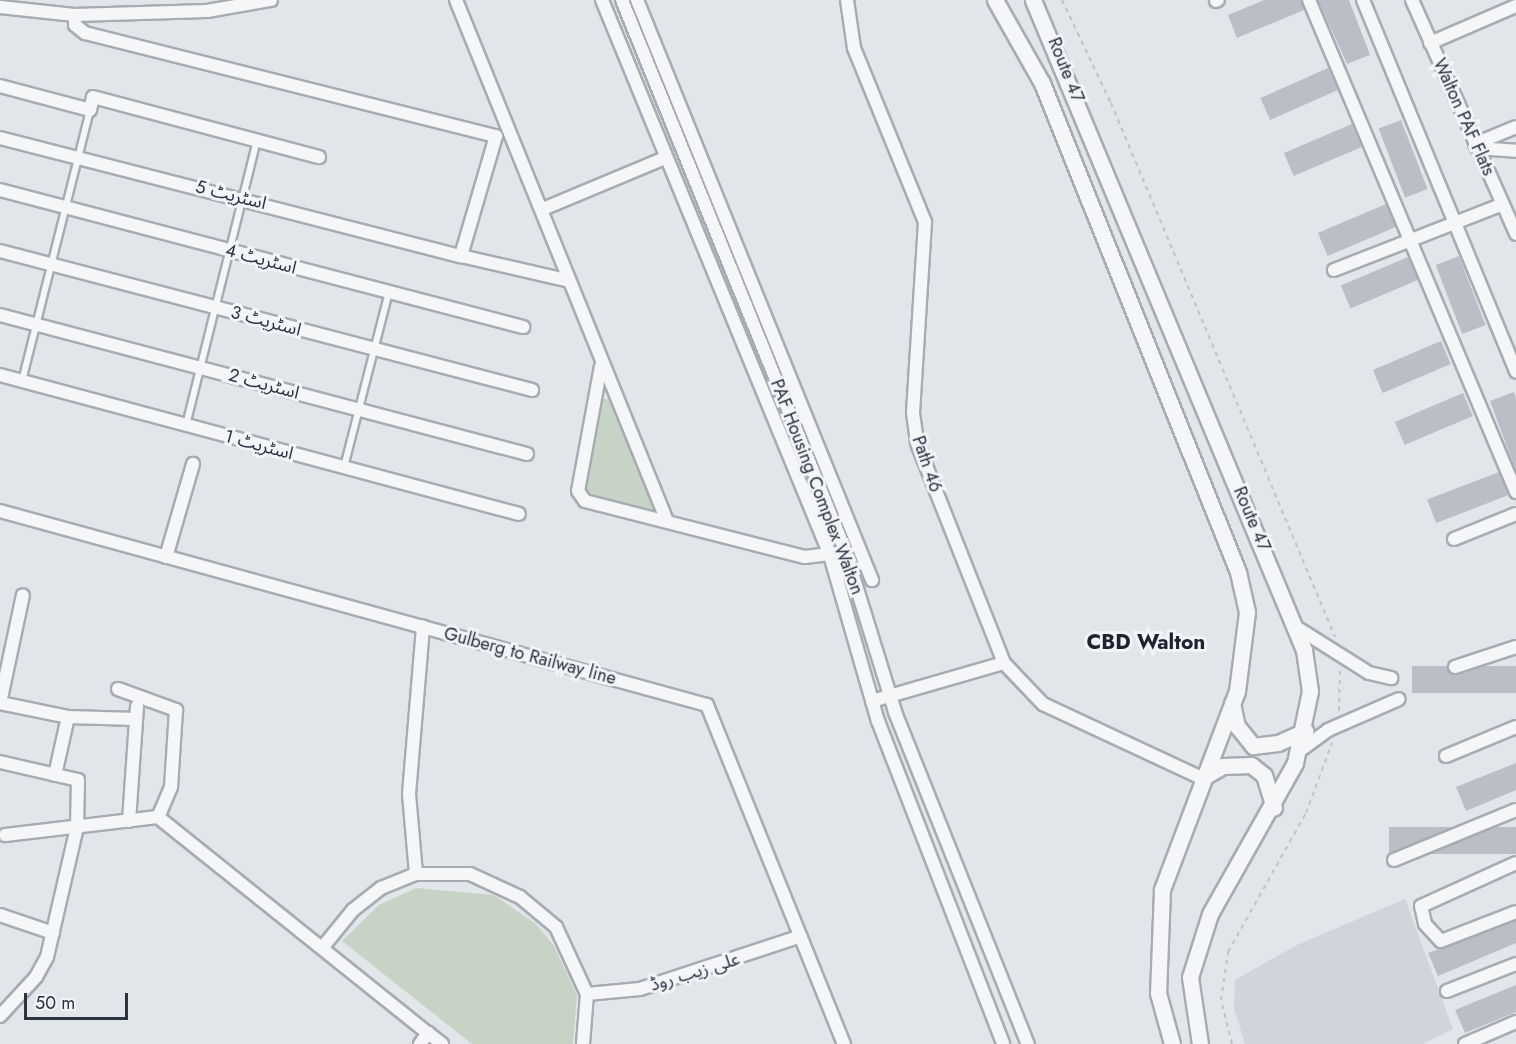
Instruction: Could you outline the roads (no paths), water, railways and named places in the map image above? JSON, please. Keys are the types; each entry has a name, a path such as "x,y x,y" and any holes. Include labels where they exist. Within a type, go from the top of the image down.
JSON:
{"street":[{"path":"0,7 75,15 207,11 271,0"},
{"path":"456,0 543,209 566,280 667,521"},
{"name":"PAF Housing Complex Walton","path":"602,0 830,555 872,701 1003,1044"},
{"name":"PAF Housing Complex Walton","path":"622,0 845,550 890,697 1028,1044"},
{"path":"637,0 872,580"},
{"name":"Path 46","path":"847,0 854,48 926,222 913,413 916,443 1004,663 1043,704 1202,778"},
{"name":"Route 47","path":"995,0 1042,83 1238,572 1247,612 1244,655 1232,703 1202,778 1162,890 1158,993 1172,1044"},
{"name":"Route 47","path":"1033,0 1296,627 1310,691 1305,731 1298,752 1274,807 1210,914 1197,951 1190,977 1200,1044"},
{"path":"1309,0 1412,239 1516,492"},
{"path":"1363,0 1516,372"},
{"name":"Walton PAF Flats","path":"1412,0 1516,234"},
{"path":"1430,43 1516,6"},
{"path":"75,15 75,25 85,33 496,136 510,132"},
{"path":"0,86 90,110 93,97 319,157"},
{"path":"1476,146 1516,127"},
{"path":"461,256 496,136"},
{"name":"اسٹریٹ 5","path":"0,138 242,197 461,256 566,280"},
{"path":"1476,146 1516,151"},
{"path":"543,209 665,158"},
{"name":"اسٹریٹ 4","path":"0,190 523,327"},
{"path":"1334,270 1503,204"},
{"name":"اسٹریٹ 3","path":"0,251 532,390"},
{"name":"اسٹریٹ 2","path":"0,315 527,454"},
{"path":"601,364 578,495 805,558 830,555 858,545"},
{"name":"اسٹریٹ 1","path":"0,375 519,514"},
{"path":"166,557 193,464"},
{"name":"Gulberg to Railway line","path":"0,511 707,705 844,1044"},
{"path":"1454,539 1516,513"},
{"path":"23,595 0,703 68,717 137,713 129,821"},
{"path":"416,874 409,794 423,627"},
{"path":"1296,627 1369,673 1392,678"},
{"path":"1455,667 1516,647"},
{"path":"872,701 1004,663"},
{"path":"118,689 176,710 171,787 158,817"},
{"path":"1298,752 1328,730 1399,699"},
{"path":"1232,703 1242,736 1253,746 1278,743 1305,731"},
{"path":"55,775 68,717"},
{"path":"1446,756 1516,727"},
{"path":"0,762 78,780 77,827 53,933 36,977 1,1013"},
{"path":"1202,778 1223,766 1251,765 1264,775 1274,807"},
{"path":"1394,860 1516,810"},
{"path":"5,836 158,817 442,1044"},
{"path":"1516,863 1421,906 1425,924 1441,940 1516,912"},
{"path":"322,948 353,910 381,888 416,874 470,874 520,897 556,927 587,994 583,1044"},
{"path":"0,915 53,933"},
{"name":"علی زیب روڈ","path":"587,994 640,989 801,936"},
{"path":"1447,991 1516,964"},
{"path":"1465,1044 1516,1022"},
{"path":"420,1044 428,1033"}],"lane":[{"path":"22,381 90,110"},
{"path":"186,425 257,139"},
{"path":"344,467 389,292"}],"district":[{"name":"CBD Walton","path":"1146,642"}]}
